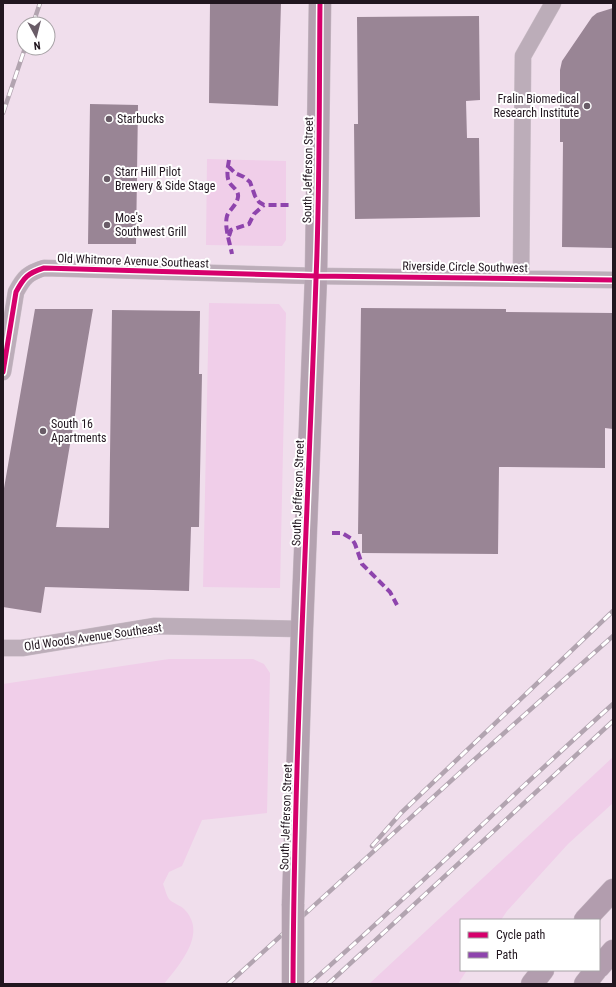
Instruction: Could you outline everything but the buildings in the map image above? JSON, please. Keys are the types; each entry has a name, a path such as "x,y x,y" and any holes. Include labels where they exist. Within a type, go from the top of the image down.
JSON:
{"highway":[{"path":"586,919 613,890"},
{"path":"600,966 613,951"},
{"path":"532,984 542,971"},
{"path":"585,984 595,971"}],"main road":[{"name":"South Jefferson Street","path":"293,984 302,629 316,276 320,3"}],"street":[{"name":"Riverside Circle Southwest","path":"521,278 523,56 553,3"},
{"name":"Old Whitmore Avenue Southeast","path":"3,372 16,292 22,280 31,272 44,268 316,276"},
{"name":"Riverside Circle Southwest","path":"316,276 613,280"},
{"name":"Old Woods Avenue Southeast","path":"3,648 22,648 155,626 302,629"}],"shaded area":[{"path":"207,159 286,161 286,240 282,246 206,245"},
{"path":"209,303 279,304 286,313 280,588 203,587"},
{"path":"169,659 253,659 264,664 270,673 267,813 202,820 182,866 169,872 163,884 167,896 170,900 184,909 191,918 193,928 189,948 184,958 164,984 3,984 3,684"},
{"path":"613,757 613,803 568,844 507,911 502,919 460,919 460,971 466,971 458,984 369,984"}],"railway":[{"path":"36,16 40,3"},
{"path":"3,113 22,56"},
{"path":"372,846 401,813 613,611"},
{"path":"228,984 475,759 613,636"},
{"path":"309,984 348,950 613,704"},
{"path":"328,984 613,721"}],"marked path":[{"path":"229,160 228,179 238,195 237,200 226,220 232,254"},
{"path":"228,166 235,173 244,177 250,182 259,202 264,205 291,205"},
{"path":"229,236 231,230 249,224 254,214 264,205"},
{"path":"332,533 342,533 352,539 362,564 390,592 397,605"}],"cycle path":[{"path":"293,984 296,808 319,176 320,3"},
{"path":"3,372 16,292 27,276 44,268 316,276 613,280"}],"place":[{"name":"Fralin Biomedical Research Institute","path":"587,106"},
{"name":"Starbucks","path":"109,119"},
{"name":"Starr Hill Pilot Brewery & Side Stage","path":"107,179"},
{"name":"Moe's Southwest Grill","path":"107,225"},
{"name":"South 16 Apartments","path":"43,431"}]}
